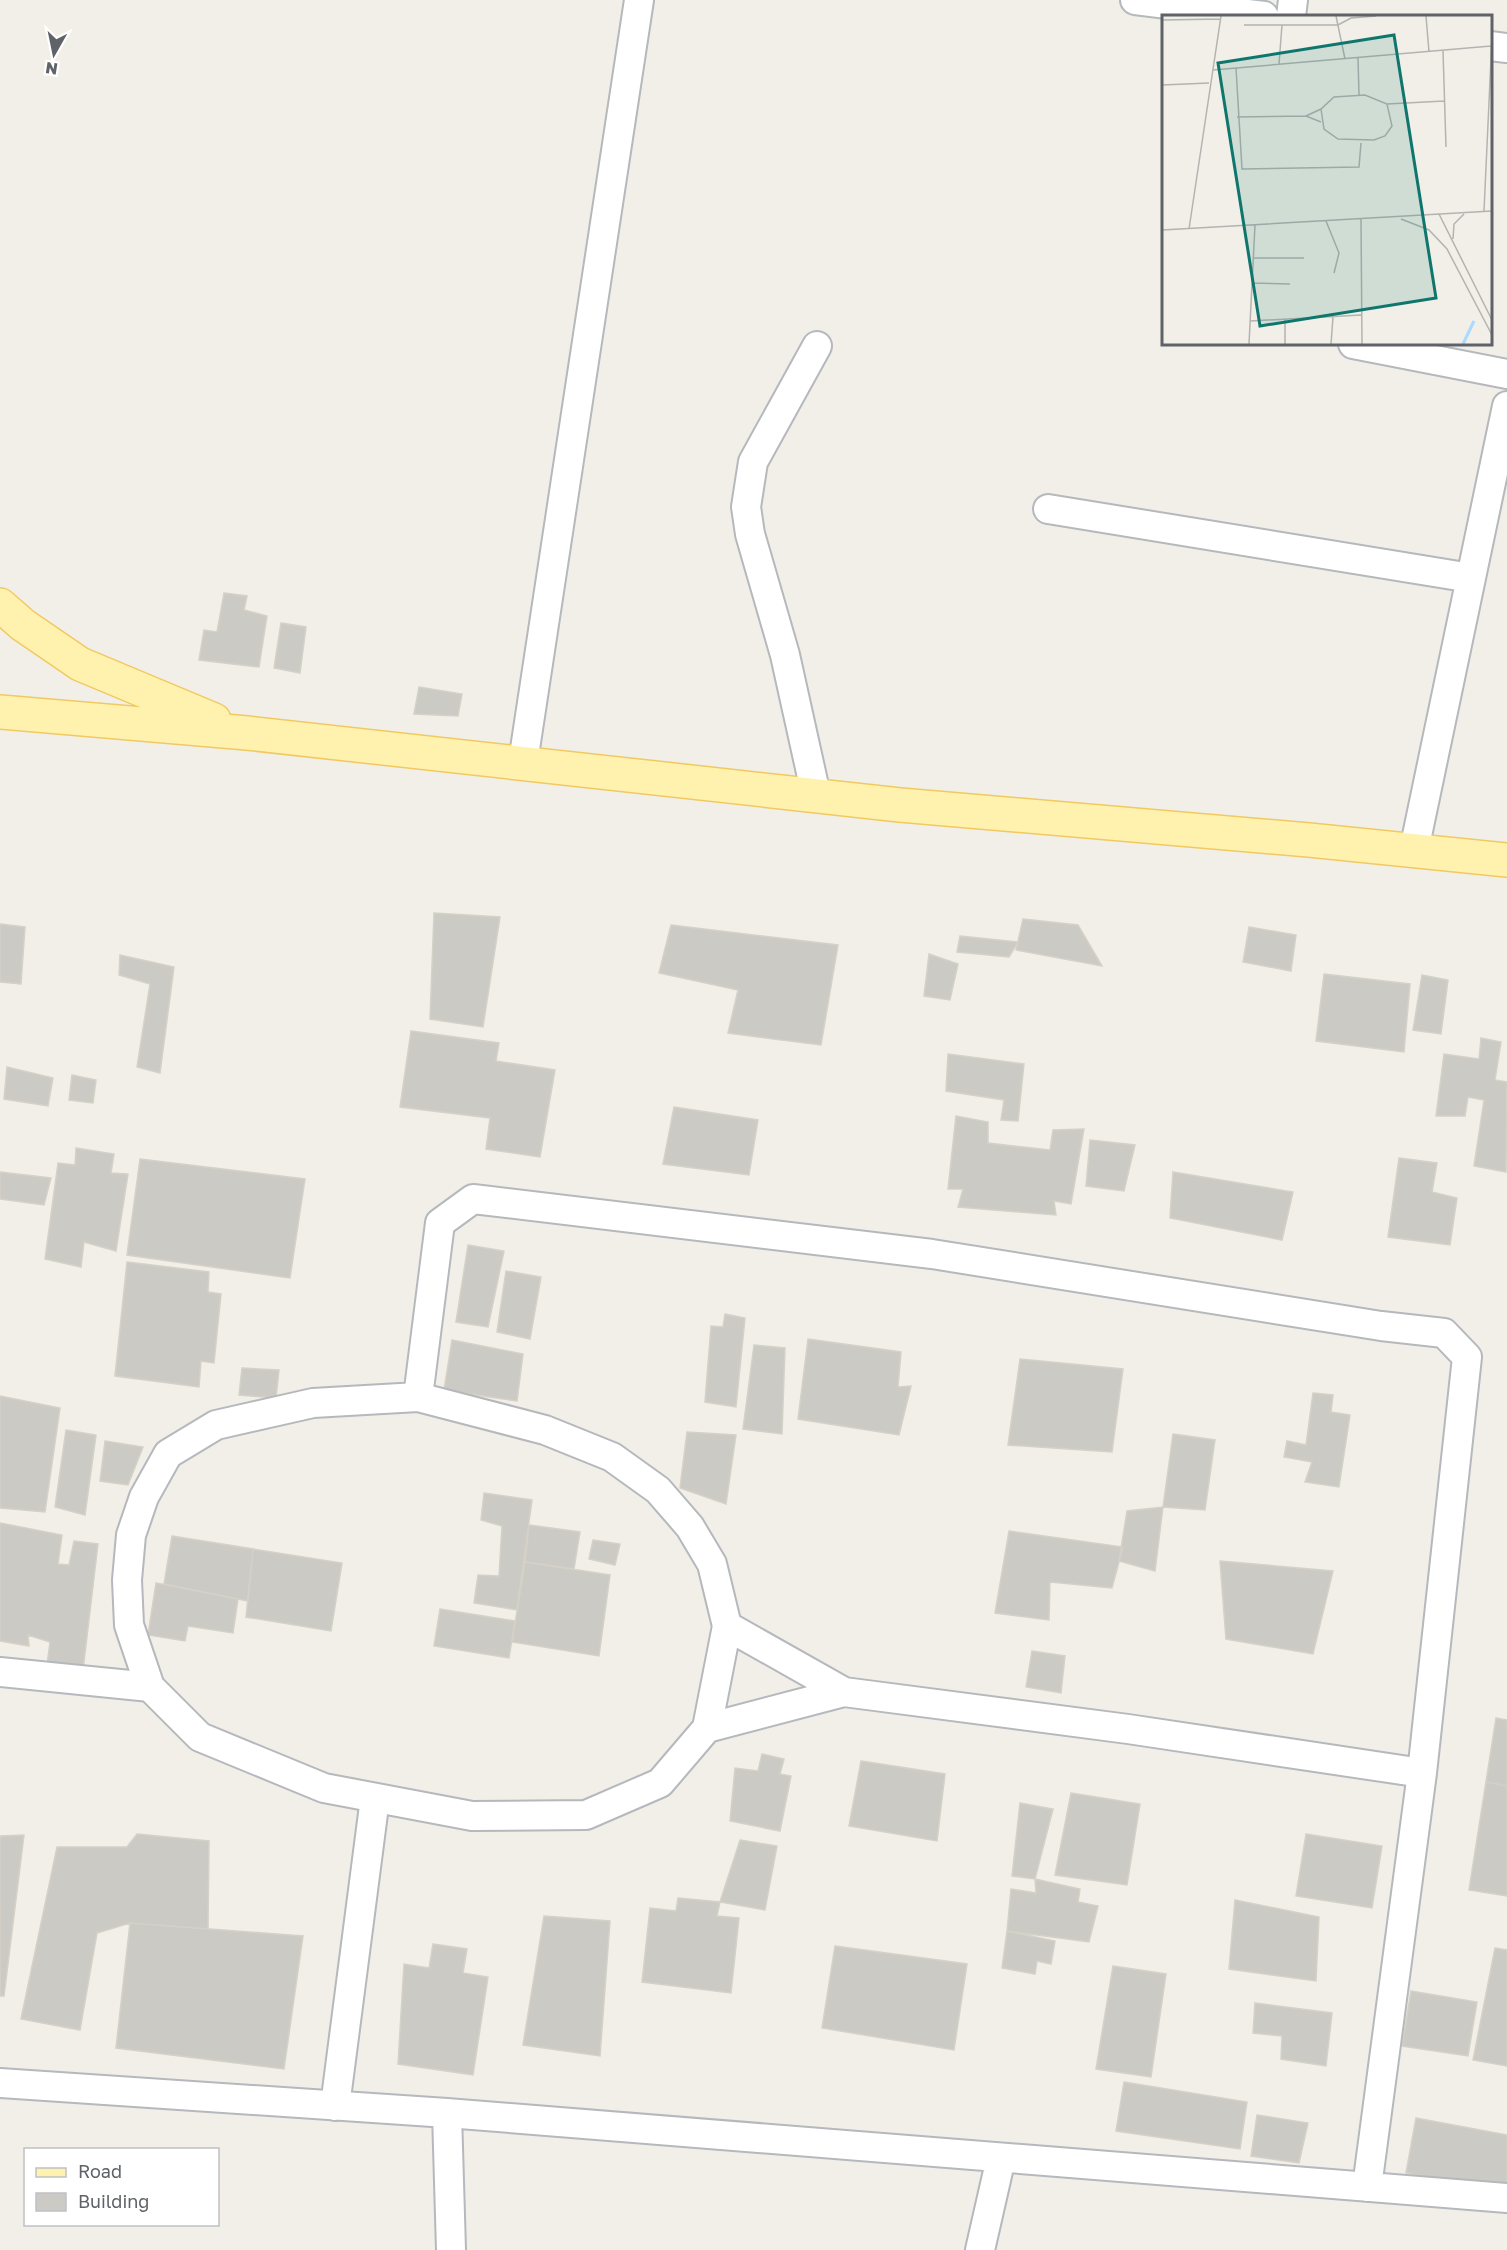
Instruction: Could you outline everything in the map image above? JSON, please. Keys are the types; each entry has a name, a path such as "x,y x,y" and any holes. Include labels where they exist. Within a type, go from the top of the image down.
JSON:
{"main road":[{"path":"0,605 23,625 80,664 247,733"},
{"path":"0,712 247,733 900,805 1507,860"}],"street":[{"path":"523,762 639,0"},
{"path":"1135,0 1256,15"},
{"path":"1291,15 1293,0"},
{"path":"1492,46 1507,48"},
{"path":"1358,345 1507,374"},
{"path":"816,795 785,655 750,534 746,507 753,462 817,346"},
{"path":"1414,850 1507,405"},
{"path":"1048,509 1471,578"},
{"path":"418,1397 440,1223 473,1199 932,1254 1381,1326 1444,1333 1467,1356 1422,1773 1367,2187"},
{"path":"418,1397 544,1430 612,1458 658,1490 690,1527 712,1564 727,1626 707,1728 660,1783 586,1815 472,1816 324,1788 200,1737 150,1687 129,1625 127,1580 131,1535 144,1497 168,1454 216,1425 313,1403 418,1397"},
{"path":"727,1626 844,1692 1128,1729 1422,1773"},
{"path":"0,1672 150,1687"},
{"path":"707,1728 844,1692"},
{"path":"335,2106 375,1798"},
{"path":"0,2083 447,2113 1507,2198"},
{"path":"447,2113 451,2250"},
{"path":"980,2250 1001,2158"}],"building":[{"path":"224,593 247,596 244,610 267,616 259,667 199,660 204,630 217,632"},
{"path":"281,623 306,627 300,673 274,668"},
{"path":"419,687 462,694 458,716 414,714"},
{"path":"434,913 500,917 483,1027 430,1019"},
{"path":"1023,919 1078,925 1102,966 1016,950"},
{"path":"0,924 25,927 21,984 0,982"},
{"path":"671,925 838,945 821,1045 728,1033 738,990 659,973"},
{"path":"1249,927 1296,935 1291,971 1243,962"},
{"path":"960,936 1018,942 1009,957 957,952"},
{"path":"929,954 958,964 950,1000 924,996"},
{"path":"120,955 174,967 160,1073 137,1067 150,984 119,975"},
{"path":"1324,974 1410,984 1404,1052 1316,1041"},
{"path":"1422,975 1448,980 1441,1034 1413,1030"},
{"path":"411,1031 499,1043 496,1061 555,1070 540,1157 486,1149 490,1118 400,1107"},
{"path":"1481,1038 1501,1042 1495,1080 1507,1082 1506,1172 1474,1166 1484,1100 1468,1097 1465,1116 1436,1116 1444,1054 1479,1059"},
{"path":"948,1054 1024,1064 1018,1121 1001,1120 1004,1100 946,1091"},
{"path":"7,1067 53,1078 48,1106 4,1099"},
{"path":"72,1075 96,1080 93,1103 69,1100"},
{"path":"674,1107 758,1120 749,1175 663,1164"},
{"path":"956,1116 988,1122 988,1143 1050,1150 1053,1130 1084,1129 1071,1204 1054,1201 1056,1215 958,1207 963,1189 948,1189"},
{"path":"1090,1140 1135,1145 1124,1191 1086,1186"},
{"path":"76,1148 114,1154 111,1173 128,1174 116,1251 84,1242 81,1267 45,1259 58,1163 75,1165"},
{"path":"1399,1158 1437,1163 1432,1192 1457,1198 1450,1245 1388,1237"},
{"path":"140,1159 305,1179 290,1278 127,1255"},
{"path":"0,1172 51,1178 44,1205 0,1199"},
{"path":"1173,1172 1293,1192 1282,1240 1170,1218"},
{"path":"468,1245 504,1251 488,1327 456,1322"},
{"path":"127,1262 209,1272 208,1292 221,1294 214,1363 201,1361 199,1387 115,1376"},
{"path":"506,1271 541,1277 530,1339 497,1332"},
{"path":"725,1314 745,1318 736,1407 705,1402 711,1326 723,1327"},
{"path":"808,1339 901,1352 898,1387 911,1386 899,1435 798,1419"},
{"path":"452,1340 523,1354 517,1401 444,1390"},
{"path":"754,1345 785,1348 782,1434 743,1429"},
{"path":"1020,1359 1123,1369 1112,1452 1008,1445"},
{"path":"242,1368 279,1370 276,1398 239,1395"},
{"path":"1313,1393 1333,1395 1331,1412 1350,1415 1339,1487 1305,1482 1312,1462 1284,1457 1287,1441 1306,1445"},
{"path":"0,1396 60,1408 45,1512 0,1508"},
{"path":"66,1430 96,1435 85,1515 55,1507"},
{"path":"687,1432 736,1435 726,1504 680,1488"},
{"path":"1173,1434 1215,1440 1205,1510 1163,1507"},
{"path":"105,1441 143,1447 128,1485 100,1481"},
{"path":"484,1493 532,1500 517,1610 474,1603 478,1575 499,1576 502,1526 481,1520"},
{"path":"1163,1507 1155,1571 1119,1561 1127,1511"},
{"path":"0,1523 62,1535 58,1564 69,1565 74,1541 98,1544 83,1670 47,1665 50,1642 28,1635 29,1646 0,1641"},
{"path":"529,1525 580,1532 574,1569 525,1562"},
{"path":"1009,1531 1123,1547 1112,1588 1050,1582 1049,1620 995,1613"},
{"path":"172,1536 253,1549 248,1601 164,1584"},
{"path":"593,1540 620,1544 615,1565 589,1559"},
{"path":"253,1549 342,1563 331,1631 246,1617"},
{"path":"1220,1561 1333,1571 1313,1654 1226,1639"},
{"path":"525,1562 610,1575 599,1656 512,1642"},
{"path":"156,1583 238,1599 233,1633 188,1626 185,1641 148,1635"},
{"path":"440,1609 515,1621 509,1658 434,1646"},
{"path":"1032,1651 1065,1656 1061,1693 1026,1687"},
{"path":"1496,1718 1507,1720 1507,1786 1486,1782"},
{"path":"762,1754 784,1759 780,1774 791,1776 780,1831 730,1821 735,1768 758,1771"},
{"path":"861,1761 945,1774 937,1841 849,1826"},
{"path":"1486,1782 1507,1786 1507,1896 1469,1890"},
{"path":"1071,1793 1140,1804 1127,1885 1055,1875"},
{"path":"1020,1803 1053,1809 1035,1879 1012,1876"},
{"path":"137,1834 209,1841 208,1929 130,1923 97,1933 80,2030 21,2019 57,1847 127,1847"},
{"path":"1306,1834 1382,1846 1372,1908 1296,1896"},
{"path":"24,1835 4,1996 0,1996 0,1836"},
{"path":"740,1840 777,1846 765,1910 720,1902"},
{"path":"1035,1879 1080,1889 1078,1902 1098,1906 1089,1942 1007,1931 1011,1889 1036,1893"},
{"path":"678,1898 720,1902 717,1916 739,1918 731,1993 642,1982 650,1908 676,1911"},
{"path":"1235,1900 1319,1917 1316,1981 1229,1969"},
{"path":"544,1916 610,1921 600,2056 523,2045"},
{"path":"130,1923 303,1936 284,2069 116,2048"},
{"path":"1007,1931 1055,1941 1051,1964 1037,1961 1035,1974 1002,1968"},
{"path":"433,1944 467,1949 463,1973 488,1977 473,2075 398,2064 404,1964 429,1968"},
{"path":"835,1946 967,1964 954,2050 822,2028"},
{"path":"1495,1948 1507,1950 1507,2066 1473,2060"},
{"path":"1113,1966 1166,1974 1151,2077 1096,2069"},
{"path":"1411,1991 1477,2002 1468,2056 1402,2046"},
{"path":"1255,2003 1332,2013 1326,2066 1281,2059 1282,2036 1253,2033"},
{"path":"1124,2082 1247,2102 1240,2149 1116,2131"},
{"path":"1257,2115 1308,2123 1299,2163 1251,2156"},
{"path":"1416,2118 1507,2135 1507,2192 1406,2173"}]}
